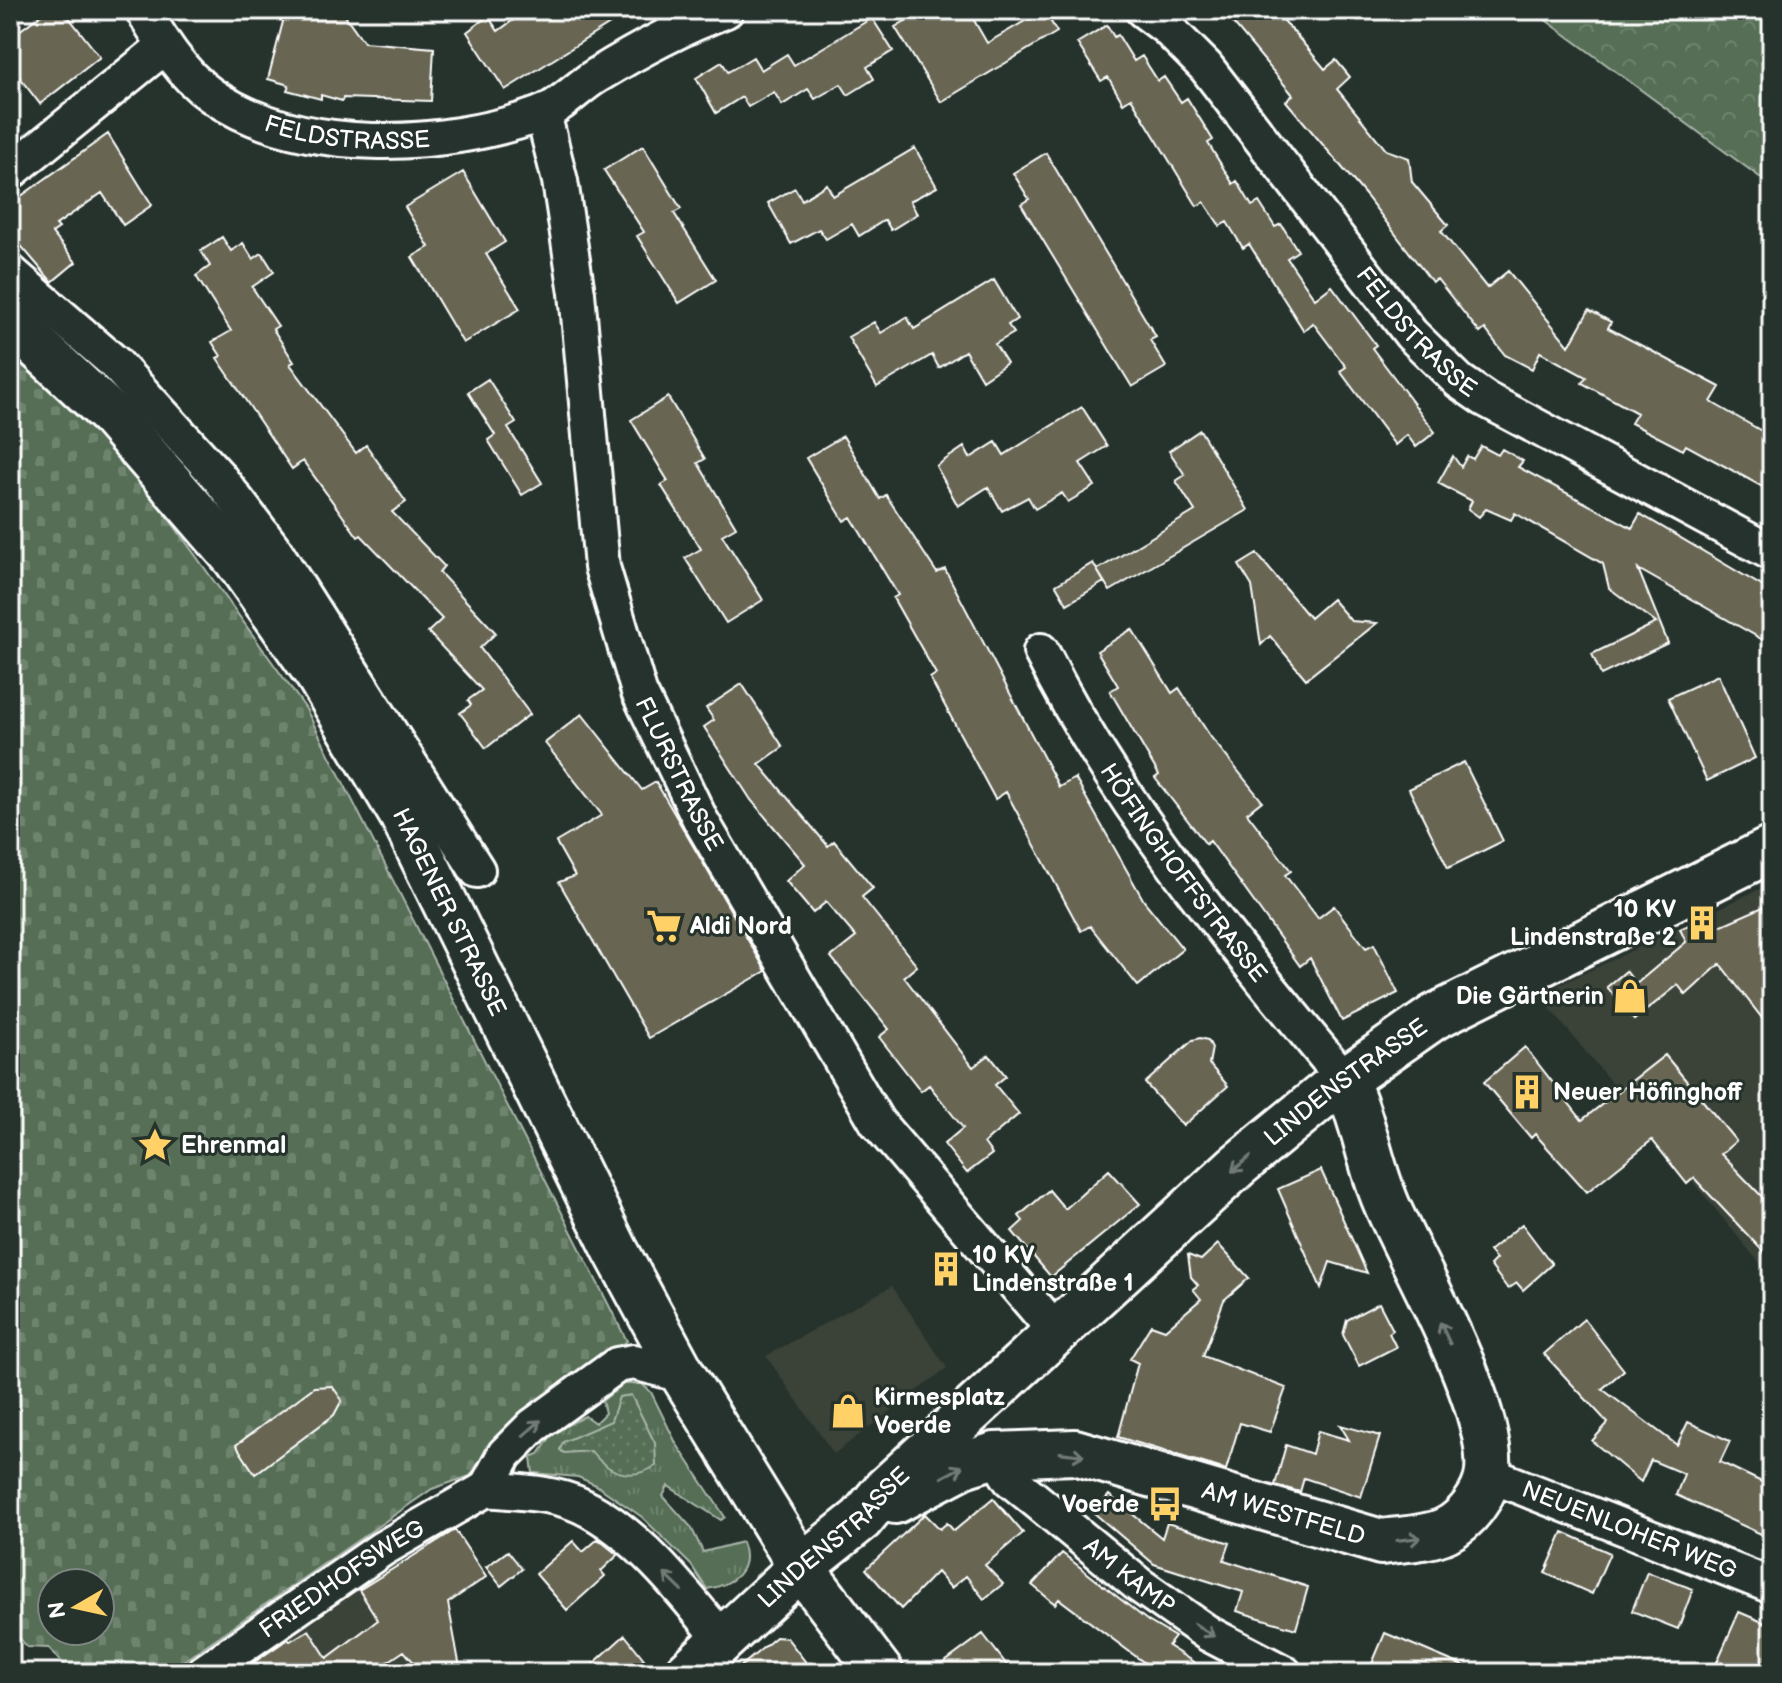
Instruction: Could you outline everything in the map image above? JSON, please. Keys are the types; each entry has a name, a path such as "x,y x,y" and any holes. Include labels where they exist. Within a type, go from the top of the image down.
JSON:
{"main road":[{"name":"HAGENER STRASSE","path":"10,321 123,429 236,559 318,675 402,815 615,1249 683,1375 801,1567 881,1673"},
{"name":"LINDENSTRASSE","path":"687,1673 801,1567 861,1519 885,1490 1237,1166 1345,1080 1434,1017 1469,997 1772,849"},
{"path":"1345,1080 1359,1110 1381,1194 1483,1418 1488,1474"},
{"path":"1290,1125 1318,1125 1335,1131 1381,1194"},
{"path":"980,1402 995,1455"},
{"name":"AM WESTFELD","path":"861,1519 966,1464 995,1455 1075,1452 1381,1542 1421,1538 1446,1530 1469,1514 1488,1474"}],"street":[{"name":"FELDSTRASSE","path":"143,10 165,46 209,94 257,122 289,131 388,141 422,139 543,113 646,44 726,10"},
{"name":"FELDSTRASSE","path":"1143,10 1167,28 1206,67 1411,334 1459,381 1485,399 1772,553"},
{"path":"10,172 165,46"},
{"name":"FLURSTRASSE","path":"543,113 560,181 577,293 602,567 639,692 700,819 877,1122 1057,1333"},
{"path":"10,272 114,362 218,476 275,551 477,870"},
{"name":"HÖFINGHOFFSTRASSE","path":"1041,651 1069,707 1137,812 1217,925 1345,1080"},
{"path":"683,1375 634,1362 617,1365 533,1426 505,1454 486,1489 537,1493 581,1505 617,1528 681,1590 723,1641"},
{"name":"AM KAMP","path":"995,1455 1010,1479 1139,1585 1209,1634 1284,1673"},
{"name":"NEUENLOHER WEG","path":"1488,1474 1772,1586"},
{"name":"FRIEDHOFSWEG","path":"203,1673 382,1549 486,1489"}],"shaded area":[{"path":"1772,883 1772,1278 1539,995"},
{"name":"Kirmesplatz Voerde","path":"892,1286 947,1368 834,1454 766,1356"},
{"path":"392,1554 448,1627 394,1673 210,1673"}],"green space":[{"path":"1532,10 1772,10 1772,186"},
{"path":"10,352 103,427 306,709 627,1341 490,1447 470,1476 432,1489 166,1673 72,1673 49,1648 27,1647 10,1627"},
{"path":"623,1384 642,1384 651,1392 676,1443 725,1517 721,1520 668,1486 663,1496 691,1527 703,1552 742,1542 745,1561 742,1569 725,1584 707,1589 691,1565 642,1517 596,1485 578,1477 533,1473 531,1457 539,1454 554,1432 585,1416 595,1423 605,1413 602,1401"},
{"path":"631,1395 655,1443 656,1466 637,1473 620,1473 605,1465 591,1451 564,1453 560,1450 563,1442 611,1421 619,1397"}],"building":[{"path":"47,10 63,10 100,57 40,104 10,65 10,38"},
{"path":"286,10 341,10 364,42 434,48 431,101 343,98 342,101 321,95 321,99 287,90 289,85 268,79"},
{"path":"527,10 632,10 505,90 467,32 488,16 498,31"},
{"path":"924,10 968,10 987,43 1044,10 1057,32 941,102 895,27"},
{"path":"1222,10 1275,10 1325,69 1336,60 1350,77 1337,89 1386,150 1409,158 1412,182 1448,225 1441,231 1487,288 1508,271 1569,346 1589,310 1611,322 1608,328 1720,387 1711,402 1772,437 1772,492 1686,445 1683,450 1631,423 1637,413 1582,383 1586,377 1540,352 1532,369 1505,355 1485,329 1480,333 1437,279 1432,282 1367,197 1286,101 1293,95"},
{"path":"872,18 893,51 867,67 874,79 848,95 841,84 815,99 808,89 782,105 774,92 748,107 742,97 716,113 696,78 722,62 728,72 753,57 761,70 787,54 794,65"},
{"path":"1107,25 1114,37 1118,35 1134,61 1142,56 1158,81 1164,77 1181,102 1187,98 1213,140 1208,143 1233,184 1237,181 1252,206 1259,202 1275,227 1281,224 1298,251 1287,258 1315,299 1332,286 1376,345 1372,348 1435,432 1416,447 1407,435 1395,445 1340,371 1346,367 1313,323 1304,331 1249,244 1243,248 1227,222 1220,226 1204,202 1197,206 1131,98 1123,103 1108,77 1101,81 1077,43"},
{"path":"108,134 152,205 123,225 102,193 56,225 59,228 52,233 76,262 52,282 10,233 10,204"},
{"path":"643,146 681,209 674,213 716,280 679,303 637,236 644,232 604,170"},
{"path":"915,148 937,187 910,201 917,214 891,230 885,220 859,236 852,224 826,239 819,229 791,244 768,203 795,188 802,200 827,184 833,196"},
{"path":"1046,153 1156,337 1150,340 1166,367 1132,387 1021,204 1029,199 1013,173"},
{"path":"463,172 505,242 486,254 520,309 463,343 412,257 429,247 405,207"},
{"path":"222,237 231,251 243,243 253,259 262,253 274,272 252,287 278,326 273,329 294,362 290,364 356,453 366,445 406,502 392,512 444,566 439,572 496,633 480,648 530,714 486,748 460,713 471,705 468,700 482,690 428,632 442,619 361,535 358,537 303,461 292,469 217,358 221,356 212,342 231,331 196,276 210,266 201,251"},
{"path":"994,280 1017,319 1008,325 1014,333 995,344 1007,363 982,380 965,351 939,368 932,355 877,387 848,337 874,322 881,333 907,317 914,329"},
{"path":"488,379 516,423 508,428 542,483 522,495 488,440 495,435 468,392"},
{"path":"668,397 705,459 698,463 736,527 722,535 763,600 726,623 685,558 701,549 661,485 668,481 631,420"},
{"path":"1082,407 1107,446 1080,463 1095,486 1068,502 1062,493 1035,509 1028,497 1002,511 988,487 958,506 936,466 964,447 970,458 996,442 1004,455"},
{"path":"1200,430 1248,510 1110,591 1097,570 1195,511 1176,481 1185,475 1169,451"},
{"path":"843,436 880,499 886,495 937,573 945,569 1059,787 1075,778 1144,901 1183,949 1138,986 1090,926 1081,931 1006,792 995,799 930,678 936,674 893,598 898,595 851,517 844,521 806,458"},
{"path":"1481,446 1498,455 1502,449 1523,461 1518,467 1632,528 1640,514 1772,592 1772,645 1638,569 1668,643 1601,675 1592,654 1656,623 1609,588 1603,564 1515,513 1511,520 1486,509 1479,517 1468,509 1472,501 1438,483 1453,456 1461,467 1467,456 1473,459"},
{"path":"1257,554 1310,618 1332,599 1351,621 1377,623 1306,679 1270,636 1261,645 1252,586 1239,565"},
{"path":"1093,563 1104,582 1067,604 1056,585"},
{"path":"1132,629 1172,693 1179,688 1210,736 1262,801 1247,813 1291,871 1285,875 1318,918 1334,906 1366,948 1374,944 1398,993 1342,1021 1310,958 1300,966 1210,841 1206,844 1155,778 1159,775 1110,691 1118,686 1097,651"},
{"path":"1718,675 1755,758 1707,781 1668,698"},
{"path":"742,684 783,747 759,764 828,846 834,841 873,888 862,897 917,966 904,977 973,1067 989,1055 1006,1076 995,1085 1019,1114 984,1143 992,1154 967,1173 944,1144 963,1128 929,1085 921,1091 879,1037 889,1029 831,957 856,937 826,902 813,913 786,881 805,864 751,800 704,727 714,720 706,708"},
{"name":"Aldi Nord","path":"582,714 642,790 656,782 766,971 649,1038 559,882 575,876 556,842 602,815 545,743"},
{"path":"1464,762 1503,841 1448,868 1409,789"},
{"path":"1772,903 1772,1031 1720,964 1686,995 1678,985 1634,1020 1607,987 1626,971 1636,984 1686,942 1680,929 1707,917 1713,929"},
{"path":"1193,1040 1208,1040 1212,1048 1209,1064 1228,1086 1183,1126 1145,1083"},
{"path":"1525,1047 1582,1120 1665,1055 1736,1141 1721,1154 1772,1207 1772,1261 1694,1178 1687,1184 1652,1140 1587,1192 1535,1134 1531,1138 1484,1082"},
{"path":"1109,1170 1140,1204 1051,1277 1012,1231 1023,1221 1019,1216 1049,1190 1065,1209"},
{"path":"1321,1170 1367,1273 1330,1262 1321,1288 1278,1189"},
{"path":"1522,1224 1552,1264 1523,1290 1517,1283 1508,1289 1490,1265 1496,1259 1489,1251"},
{"path":"1218,1244 1249,1278 1224,1300 1203,1356 1286,1388 1270,1432 1240,1423 1226,1470 1118,1437 1138,1363 1130,1359 1151,1325 1165,1330 1201,1299 1193,1289 1198,1285 1191,1277 1188,1255 1201,1260"},
{"path":"1379,1303 1393,1330 1389,1333 1396,1347 1359,1366 1343,1335 1347,1320"},
{"path":"1584,1319 1624,1370 1602,1389 1677,1445 1688,1422 1730,1441 1720,1462 1772,1487 1772,1539 1676,1495 1684,1474 1651,1460 1641,1482 1592,1441 1608,1423 1544,1354"},
{"path":"332,1386 342,1400 334,1415 255,1474 236,1445 314,1387"},
{"path":"1340,1425 1380,1436 1361,1497 1304,1478 1300,1492 1275,1485 1286,1445 1312,1454 1318,1431 1349,1440"},
{"path":"1109,1495 1162,1538 1167,1523 1230,1543 1224,1560 1308,1587 1296,1629 1237,1611 1243,1592 1154,1564 1094,1513"},
{"path":"993,1498 1023,1533 985,1565 1003,1584 984,1599 966,1576 951,1588 937,1572 901,1609 866,1569 925,1514 940,1529 947,1523 954,1531"},
{"path":"455,1530 486,1577 448,1603 461,1673 423,1673 404,1651 371,1673 238,1673 288,1639 290,1641 309,1630 327,1658 378,1620 359,1590"},
{"path":"1563,1532 1610,1553 1592,1594 1545,1573"},
{"path":"598,1539 618,1555 601,1571 605,1576 567,1610 536,1574 573,1541 583,1552"},
{"path":"508,1551 522,1569 501,1586 486,1567"},
{"path":"1062,1553 1148,1621 1175,1637 1168,1646 1211,1673 1158,1673 1059,1599 1055,1604 1032,1585"},
{"path":"1647,1572 1693,1589 1678,1629 1632,1611"},
{"path":"1739,1612 1772,1626 1772,1673 1742,1673 1717,1662"},
{"path":"1385,1633 1480,1673 1368,1673"},
{"path":"983,1634 1013,1673 930,1673"},
{"path":"625,1635 644,1659 628,1673 583,1673"},
{"path":"776,1637 787,1638 814,1673 733,1673"}],"place":[{"name":"10 KV Lindenstraße 2","path":"1702,923"},
{"name":"Aldi Nord","path":"664,926"},
{"name":"Die Gärtnerin","path":"1630,996"},
{"name":"Neuer Höfinghoff","path":"1527,1092"},
{"name":"Ehrenmal","path":"155,1145"},
{"name":"10 KV Lindenstraße 1","path":"946,1269"},
{"name":"Kirmesplatz Voerde","path":"848,1411"},
{"name":"Voerde","path":"1165,1504"}]}
